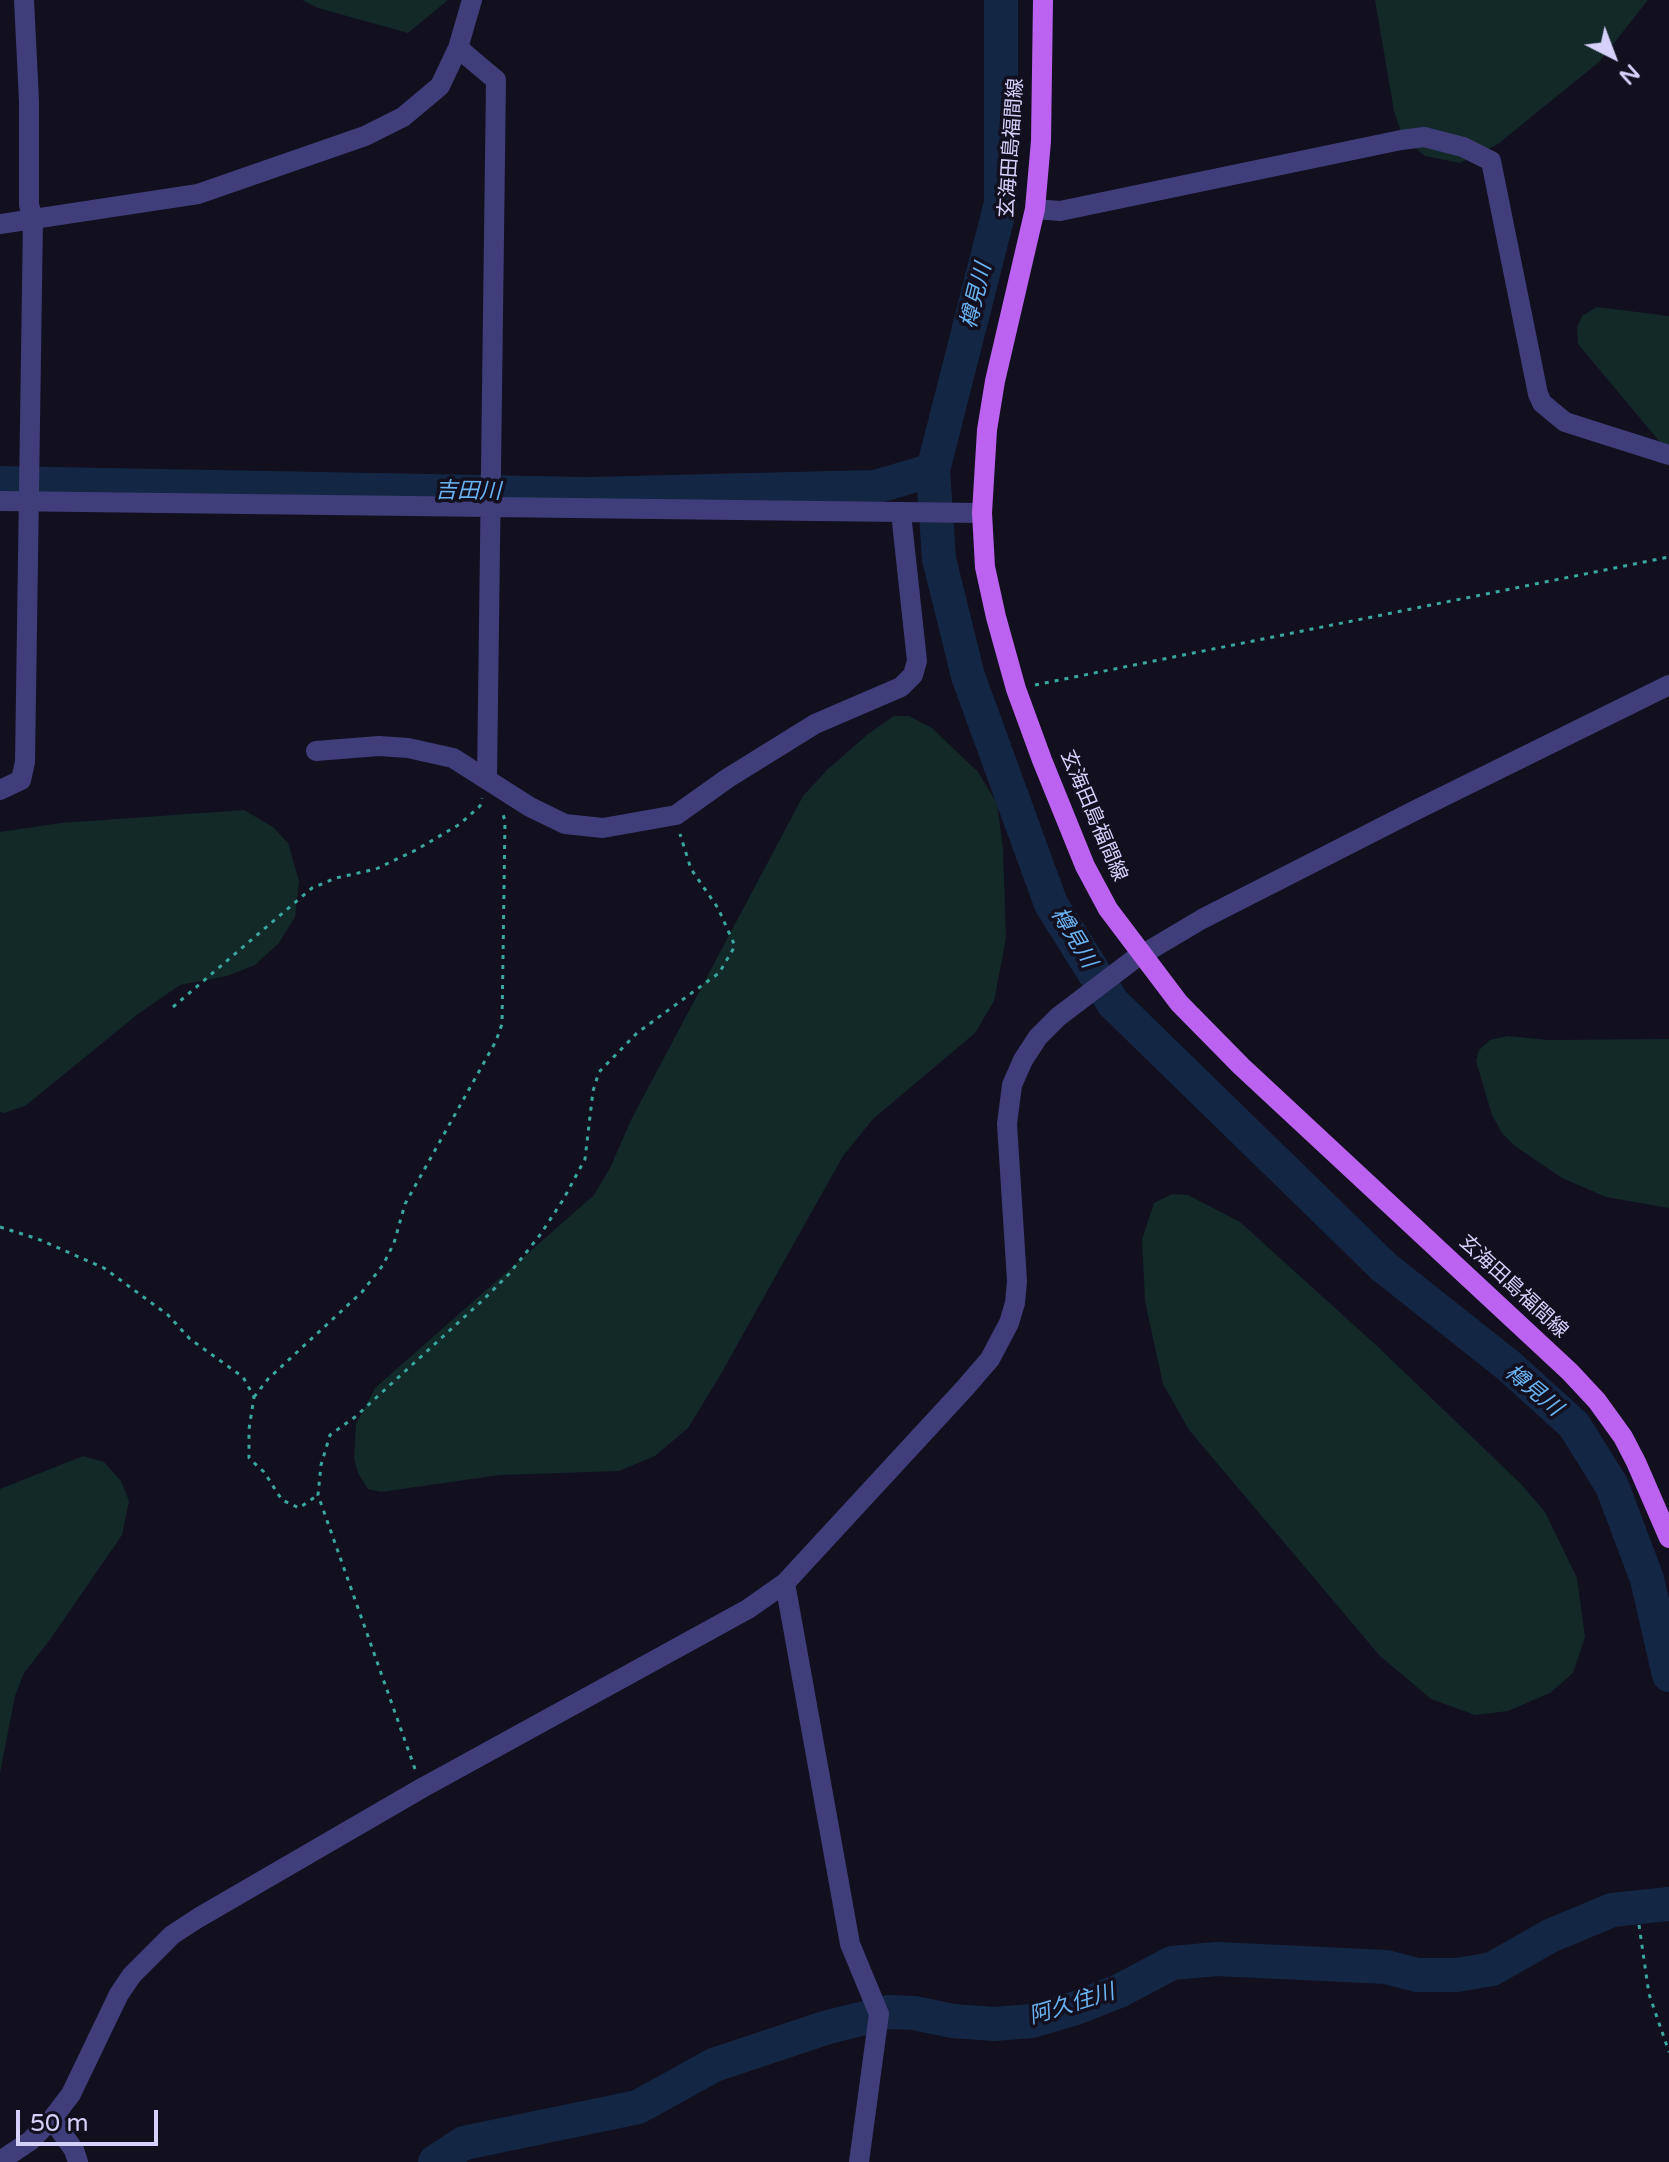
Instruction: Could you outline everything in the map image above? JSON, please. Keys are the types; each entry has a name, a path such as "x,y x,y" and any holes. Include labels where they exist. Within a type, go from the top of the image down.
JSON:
{"main road":[{"name":"玄海田島福間線","path":"1043,0 1041,141 1035,209 993,394 975,513 996,617 1016,689 1085,866 1137,957 1179,1003 1241,1066 1570,1372 1597,1401 1623,1437 1669,1538"}],"street":[{"path":"0,790 21,780 25,762 33,218 29,205 29,101 24,0"},
{"path":"0,224 198,194 365,136 403,117 440,86 458,48 472,0"},
{"path":"458,48 496,80 487,779"},
{"path":"1035,209 1060,211 1401,140 1424,137 1463,147 1491,161 1542,403 1565,422 1669,455"},
{"path":"0,501 975,513"},
{"path":"316,751 379,746 408,748 453,758 530,807 565,824 603,828 676,815 728,778 815,724 901,687 913,675 917,661 907,513"},
{"path":"0,2161 30,2141 71,2094 119,1994 147,1957 198,1918 422,1788 748,1609 785,1583 965,1388 990,1359 1000,1341 1015,1303 1017,1281 1007,1124 1012,1085 1038,1037 1137,957 1202,919 1669,685"},
{"path":"785,1583 850,1944 879,2014 859,2162"},
{"path":"52,2119 74,2150 78,2162"}],"path":[{"path":"1016,689 1669,557"},
{"path":"173,1007 312,888 336,878 376,869 460,824 480,806 487,779"},
{"path":"318,1495 299,1508 282,1500 264,1472 249,1458 254,1397 268,1379 362,1292 383,1265 394,1243 405,1204 496,1041 502,1024 505,821 487,779"},
{"path":"422,1788 318,1495 321,1465 330,1435 355,1417 509,1274 540,1235 585,1159 593,1091 599,1072 637,1033 719,973 735,946 718,908 691,869 676,815"},
{"path":"0,1227 38,1239 104,1268 168,1315 190,1339 243,1377 254,1397"},
{"path":"1639,1925 1649,1994 1669,2052"}],"green space":[{"path":"302,0 448,0 408,33 318,8"},
{"path":"1375,0 1648,0 1599,62 1498,144 1460,163 1425,156 1403,138 1394,111"},
{"path":"1597,307 1669,316 1669,453 1578,344 1577,328 1582,316"},
{"path":"894,716 909,716 932,728 978,772 997,803 1003,849 1006,938 994,1001 975,1033 873,1119 843,1156 688,1428 655,1456 619,1471 500,1475 381,1492 368,1489 354,1459 356,1424 375,1388 594,1195 803,796 828,769"},
{"path":"244,810 273,827 288,843 299,881 295,917 279,943 255,965 227,976 180,985 138,1014 25,1106 0,1112 0,832 61,823"},
{"path":"1507,1036 1548,1040 1669,1039 1669,1208 1606,1197 1562,1178 1515,1146 1502,1133 1492,1115 1476,1061 1479,1050 1490,1040"},
{"path":"1172,1194 1188,1195 1240,1222 1377,1346 1520,1483 1545,1512 1577,1578 1585,1637 1573,1673 1550,1693 1508,1711 1475,1715 1431,1699 1380,1656 1189,1430 1163,1384 1145,1301 1142,1239 1154,1203"},
{"path":"83,1456 104,1462 121,1481 129,1501 122,1535 24,1673 15,1696 0,1773 0,1489"}],"waterway":[{"name":"樽見川","path":"1001,0 1001,203 933,470 939,559 968,676 1051,904 1113,1003 1384,1267 1509,1366 1574,1425 1612,1486 1647,1579 1669,1675"},
{"name":"吉田川","path":"0,483 588,494 875,487 933,470"},
{"name":"阿久住川","path":"435,2162 464,2143 638,2107 714,2065 828,2027 889,2012 994,2024 1032,2021 1119,1991 1172,1963 1217,1959 1386,1967 1417,1975 1457,1975 1492,1969 1550,1936 1612,1910 1669,1904"}]}
